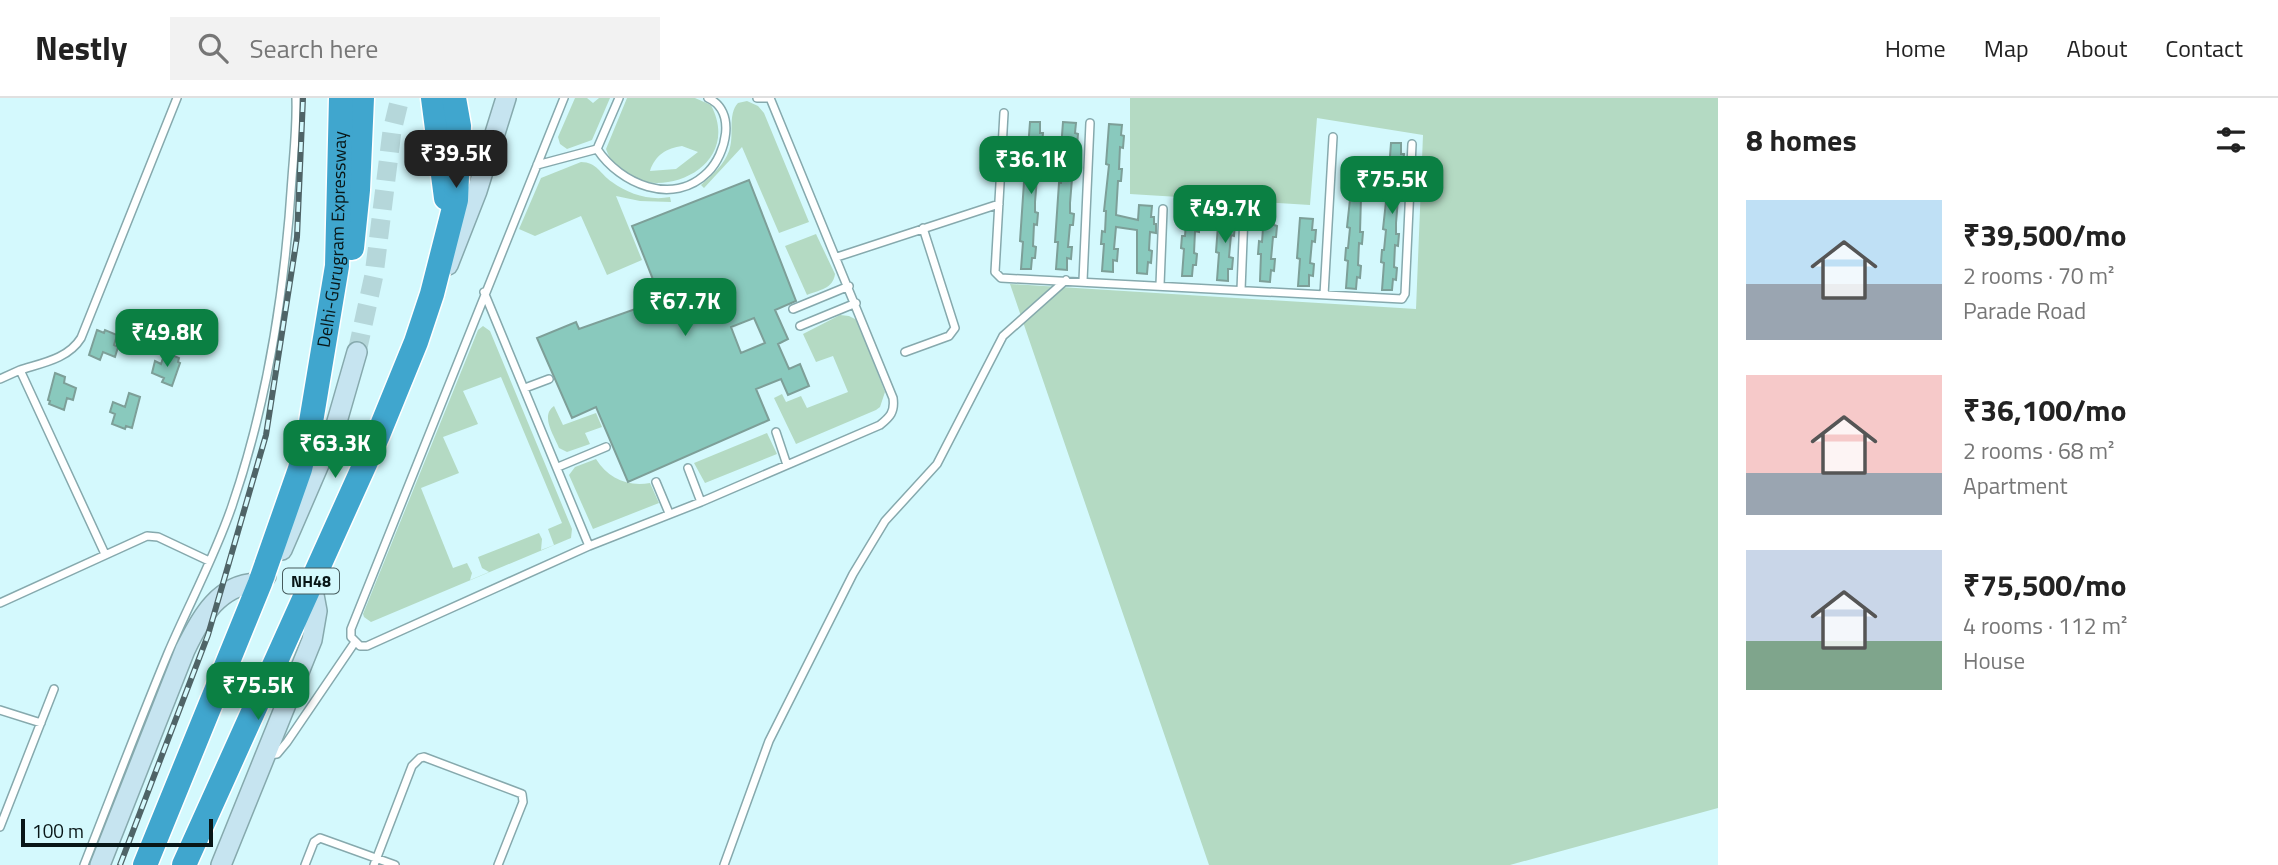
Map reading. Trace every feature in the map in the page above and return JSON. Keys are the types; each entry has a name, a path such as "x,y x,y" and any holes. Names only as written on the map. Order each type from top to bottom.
{"highway":[{"name":"Delhi-Gurugram Expressway","path":"321,370 337,266 341,98"},
{"path":"321,370 337,319 349,263 358,190 362,98"},
{"path":"433,98 443,181 452,218"},
{"name":"NH48","path":"184,865 393,400 416,342 432,294 456,200 459,126 454,98"},
{"name":"NH48","path":"145,865 260,583 300,469 321,370"}],"street":[{"path":"432,294 461,234 506,98"},
{"path":"100,865 185,650 202,616 215,600 235,588 249,583 260,583 275,563 299,514 336,425 357,352"},
{"path":"222,865 316,626 317,611 311,579"}],"lane":[{"path":"0,379 64,355 75,347 81,338 177,98"},
{"path":"84,865 168,653 235,497 265,391 289,225 297,128 296,98"},
{"path":"564,98 351,629 351,637 360,646 367,646 589,546 701,502 880,425 890,418 894,408 893,398 849,286 769,98 757,98"},
{"path":"597,149 619,98"},
{"path":"597,149 607,165 644,187 667,190 689,185 708,173 720,155 726,133 721,100 708,98"},
{"path":"1004,113 996,275 1001,278 1066,279 1399,300 1404,297 1412,144"},
{"path":"1083,281 1090,123"},
{"path":"1324,295 1333,137"},
{"path":"537,164 597,149"},
{"path":"836,257 999,204"},
{"path":"1160,285 1163,209"},
{"path":"1241,290 1244,214"},
{"path":"905,352 949,336 955,328 923,228"},
{"path":"724,865 769,741 853,574 885,521 937,464 1003,336 1066,279"},
{"path":"793,309 849,286"},
{"path":"484,292 589,546"},
{"path":"800,326 856,303"},
{"path":"20,370 105,554"},
{"path":"524,388 549,379"},
{"path":"776,432 787,465"},
{"path":"558,467 606,447"},
{"path":"688,468 701,502"},
{"path":"656,482 669,513"},
{"path":"0,603 105,554 151,536 209,561"},
{"path":"267,755 277,754 287,742 355,642"},
{"path":"0,827 54,689"},
{"path":"0,710 41,723"},
{"path":"375,862 412,766 424,757 522,794 523,802 498,865"},
{"path":"305,865 314,842 320,838 375,862 394,865"}],"green space":[{"path":"575,98 587,98 593,103 599,98 610,98 592,140 567,149 560,144 558,137"},
{"path":"627,98 695,98 711,105 718,131 714,152 700,168 681,179 659,183 637,180 618,169 606,149","holes":["682,146 698,152 676,169 650,171 658,157 671,148"]},
{"path":"1130,98 1718,98 1718,808 1510,865 1209,865 1010,284 1416,309 1423,135 1317,118 1310,205 1130,194"},
{"path":"747,101 758,106 764,113 809,222 779,233 742,147 704,188 701,185 727,156 731,145 733,113 738,103"},
{"path":"581,162 595,166 612,182 632,193 655,198 670,197 671,202 640,201 616,196 642,260 607,275 581,216 535,236 519,229 541,178"},
{"path":"816,234 835,274 828,286 807,295 785,246"},
{"path":"840,315 857,320 885,392 880,407 796,444 774,398 782,394 786,402 801,396 807,408 848,392 833,356 816,362 803,334"},
{"path":"483,326 490,331 572,529 571,538 371,622 363,614 478,330","holes":["501,377 562,523 548,529 554,545 541,550 542,539 539,533 478,557 482,568 489,572 470,580 472,573 467,563 453,568 421,488 459,473 443,437 478,424 463,391"]},
{"path":"554,406 563,425 596,413 602,427 585,433 590,444 567,452 559,448 549,426 548,415"},
{"path":"767,433 777,454 705,483 694,463"},
{"path":"596,459 606,471 619,480 634,484 650,483 659,503 593,529 569,475 575,467"}],"building":[{"path":"1030,122 1040,122 1040,133 1043,133 1042,145 1039,144 1038,166 1041,167 1035,202 1035,212 1038,213 1037,225 1034,224 1035,258 1032,258 1031,269 1021,269 1023,242 1020,241 1028,162 1025,161 1025,148 1028,149"},
{"path":"1063,122 1076,123 1075,133 1078,134 1077,146 1074,145 1073,167 1076,168 1070,203 1070,213 1074,214 1068,247 1072,247 1071,259 1067,258 1067,270 1056,269 1058,242 1055,242 1063,163 1060,162"},
{"path":"1109,124 1122,125 1121,135 1124,136 1123,148 1120,147 1119,169 1122,169 1121,181 1118,181 1116,215 1138,220 1139,205 1152,206 1151,217 1154,217 1156,233 1150,232 1149,250 1152,251 1147,274 1137,273 1137,230 1116,227 1114,249 1118,249 1117,261 1113,260 1113,272 1102,271 1104,244 1101,244 1102,231 1105,232"},
{"path":"1391,143 1401,143 1401,154 1404,154 1398,187 1402,188 1396,223 1396,234 1399,234 1398,246 1395,245 1396,280 1393,279 1392,290 1382,290 1384,263 1381,262 1386,230 1383,229 1388,183 1386,170 1389,170"},
{"path":"1354,163 1364,165 1362,186 1366,186 1365,198 1361,197 1360,232 1363,232 1362,244 1359,243 1360,278 1357,277 1356,289 1346,288 1348,261 1345,260 1350,228 1347,227 1352,181 1349,181 1350,168 1353,168"},
{"path":"749,180 796,301 775,310 788,339 778,344 789,369 800,364 809,386 788,395 781,379 756,389 769,420 628,482 596,407 572,418 537,338 576,322 579,329 661,300 632,226","holes":["754,318 765,343 741,353 731,327"]},
{"path":"1187,208 1197,209 1199,232 1195,231 1194,253 1197,254 1192,276 1182,276 1184,249 1181,248 1182,236 1185,236"},
{"path":"1219,212 1232,213 1231,224 1235,224 1234,236 1231,235 1229,257 1233,258 1232,269 1228,269 1228,281 1217,280"},
{"path":"1264,214 1274,215 1274,225 1277,226 1271,259 1275,259 1274,271 1271,270 1270,282 1260,281 1261,254 1258,254 1259,241 1262,242"},
{"path":"1300,218 1313,219 1312,230 1316,230 1310,263 1314,264 1313,276 1309,275 1309,286 1298,286"},
{"path":"97,330 117,335 115,357 103,352 100,360 89,355"},
{"path":"165,352 179,358 180,363 172,386 162,382 164,378 152,373 155,361 161,364"},
{"path":"55,373 65,377 64,383 76,388 73,400 67,398 64,410 49,404 48,400"},
{"path":"129,393 140,397 132,428 126,426 125,429 112,424 115,414 110,412 113,402 125,407"}],"tunnel":[{"path":"357,352 374,275 392,131 400,98"}],"railway":[{"path":"120,865 208,635 266,435 297,237 303,98"}]}
